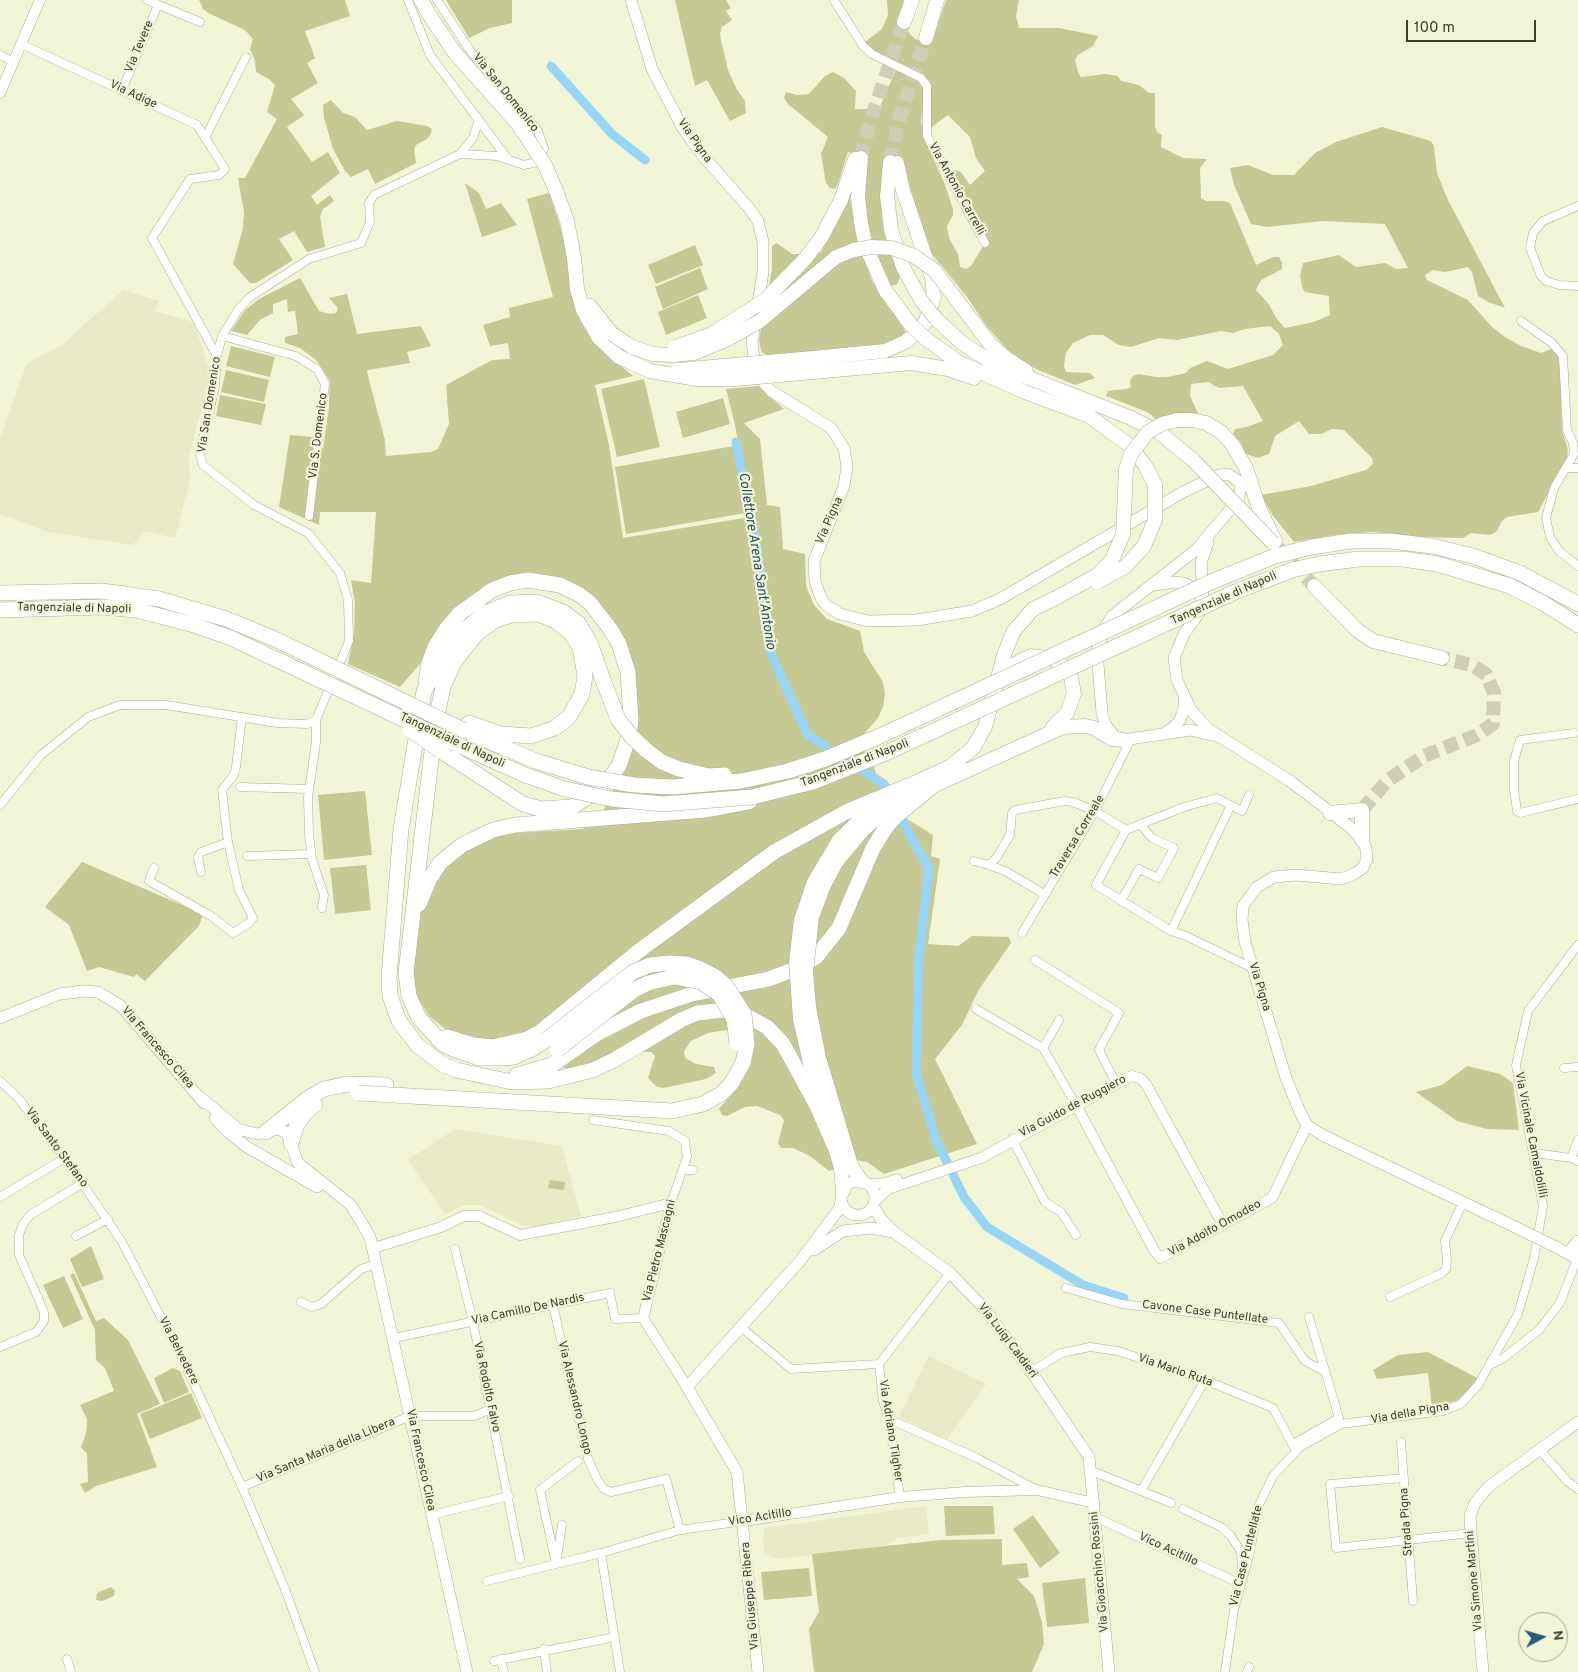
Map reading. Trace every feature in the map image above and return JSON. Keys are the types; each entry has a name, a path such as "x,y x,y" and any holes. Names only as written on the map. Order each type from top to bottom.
{"highway":[{"path":"421,0 455,52 518,124 545,165 567,222 574,258 577,289 583,310 599,338 620,357 650,371 697,379 736,379 873,353 892,348 907,341 925,323 934,298 932,277 894,163 887,196 891,230 903,267 921,300 936,319 952,336 996,365 1150,427 1193,460 1274,547"},
{"path":"431,0 441,32"},
{"path":"904,22 912,0"},
{"path":"926,38 938,0"},
{"path":"543,1036 640,950 751,867 821,825 951,766 973,748 985,727 1008,644 1019,622 1033,609 1125,567 1138,554 1149,537 1155,520 1155,485 1145,465 1129,445 1089,416 1026,393 958,362 925,338 911,325 884,290 866,247 858,197 859,157 841,200 821,238 790,276 765,300 726,326 691,343 664,348 641,346 612,334"},
{"path":"574,258 588,303 600,322 612,334 632,347 653,354 694,353 728,339 760,321 836,257 854,250 871,247 892,248 914,256 934,270 975,327 994,348 1039,381"},
{"path":"814,365 924,364 1026,393"},
{"path":"1056,598 1099,574 1112,560 1124,534 1126,469 1131,454 1148,432 1162,424 1177,420 1192,420 1206,423 1227,437 1242,459 1274,547"},
{"name":"Tangenziale di Napoli","path":"0,593 102,591 159,599 226,618 381,690 466,726 536,761 588,777 634,785 679,786 741,781 805,766 880,736 1211,582 1274,547 1312,547 1350,541 1391,541 1432,546 1513,570 1540,582 1578,604"},
{"name":"Tangenziale di Napoli","path":"0,610 103,607 136,610 194,625 231,638 525,775 565,789 611,800 664,804 722,801 793,788 888,752 1235,592 1292,570 1338,561 1374,559 1421,561 1456,568 1529,595 1578,625"},
{"path":"1456,568 1476,587"},
{"path":"368,701 441,751 523,804 541,809 572,807 602,788 619,766 629,736 631,720 628,672 619,644 590,602 560,585 528,580 501,586 483,595 454,620 441,637 429,663 424,691 401,829 388,988 399,1021 417,1045 442,1064 456,1070 512,1082 548,1080 593,1070 623,1055 681,1020 698,1013 724,1010 750,1016 776,1035 790,1054 834,1145"},
{"path":"1314,586 1357,630 1381,644 1442,658"},
{"path":"424,691 450,648 469,625 493,609 510,603 527,601 554,607 579,624 590,642 614,711 622,726 647,751 671,766 704,775 720,776 805,766"},
{"path":"266,1132 306,1112 320,1102 348,1094 585,1102 672,1110 703,1104 721,1094 731,1084 743,1063 744,1014 727,987 716,977 695,966 670,962 650,965 633,972 514,1057 479,1058 461,1053 443,1044 419,1018 406,985 409,934 428,796 435,725 443,687 454,662 477,633 494,621 512,615 539,614 556,621 570,632 580,647 586,676 582,694 569,718 555,728 531,736 501,734 466,726"},
{"path":"994,694 1003,676 1013,664 1031,656 1046,656 1058,662 1071,677 1074,694 1067,714 1045,733"},
{"path":"864,1183 851,1165 813,1029 806,972 809,934 816,902 837,861 853,840 885,811 934,785 1045,733 1063,727 1078,726 1094,728 1112,739 1127,740"},
{"path":"478,1075 526,1067 560,1054 641,1011 692,994 769,979 795,969 816,957 839,928 873,848 887,826 895,817 934,785"},
{"path":"842,1196 841,1168 810,1063 800,1019 796,962 801,920 814,882 839,840 868,812 908,786"},
{"path":"409,934 429,880 440,864 457,848 482,834 502,827 706,810 747,803 793,788"},
{"path":"1330,813 1362,810 1362,840"},
{"path":"560,1054 634,990 648,983 674,977 701,982 719,994 734,1019 742,1044"},
{"path":"291,1143 293,1119"}],"main road":[{"name":"Via Pigna","path":"631,0 652,69 682,127 703,156 749,208 758,221 763,242 763,272 752,341 754,359 760,379 771,391 831,428 844,448 847,468 844,486 814,561 815,581 821,598 826,605 840,614 868,621 925,619 972,611 1000,599 1185,491 1219,475 1228,474 1240,482 1241,495 1214,531 1184,560 1112,616 1103,631 1097,652 1103,719 1111,734 1127,740 1164,732 1190,730 1220,737"},
{"name":"Via Pigna","path":"1214,531 1202,556 1202,603 1198,615 1180,641 1174,658 1175,673 1183,693 1201,723 1220,737 1290,780 1351,828 1362,840 1366,848 1367,859 1363,868 1354,874 1341,879 1296,875 1274,877 1257,887 1243,906 1242,920 1254,969 1286,1078 1307,1124"},
{"name":"Via Pigna","path":"1144,591 1164,583 1182,583 1194,588 1202,603"},
{"name":"Via Pigna","path":"1164,732 1173,728 1183,714 1183,693"},
{"name":"Via Francesco Cilea","path":"0,1018 60,994 84,990 98,992 121,1006 228,1132 247,1147 318,1187 335,1200 348,1212 374,1248"},
{"name":"Via Francesco Cilea","path":"200,1097 238,1129 249,1133 283,1131 290,1137 295,1158 302,1168 334,1190 351,1205 361,1219 374,1248 467,1672"},
{"path":"1307,1124 1322,1135 1556,1247 1576,1252"},
{"path":"276,1163 288,1154 291,1143"},
{"path":"850,1183 864,1183 874,1191 874,1204 866,1214 856,1216 846,1211 842,1196 850,1183"},
{"name":"Via Luigi Caldieri","path":"687,1387 742,1328 800,1261 835,1215 842,1196"},
{"name":"Via Luigi Caldieri","path":"874,1204 881,1219 895,1233 950,1274 984,1308 1032,1372 1081,1443 1089,1457 1092,1471"},
{"name":"Via Luigi Caldieri","path":"800,1261 822,1242 843,1231 871,1228 895,1233"},
{"name":"Via Pietro Mascagni","path":"687,1387 737,1472 744,1521"},
{"name":"Via Simone Martini","path":"1483,1672 1470,1516 1480,1495 1578,1422"},
{"name":"Via Gioacchino Rossini","path":"1092,1471 1108,1672"},
{"name":"Via Giuseppe Ribera","path":"744,1521 758,1672"}],"street":[{"path":"0,93 40,0"},
{"name":"Via Tevere","path":"147,0 200,22"},
{"path":"408,0 430,55 507,159"},
{"name":"Via San Domenico","path":"436,0 471,52 538,131 543,140 544,148 537,162 524,165 488,155 460,154"},
{"name":"Via Antonio Carrelli","path":"834,0 863,46 872,54 921,78 927,86 927,136 985,243"},
{"name":"Via Tevere","path":"122,90 158,4"},
{"name":"Via Adige","path":"21,44 197,125 225,169 219,175 190,179 152,238 217,356"},
{"path":"0,55 14,62"},
{"path":"205,138 246,57"},
{"name":"Via San Domenico","path":"316,720 349,640 348,600 340,573 308,533 254,505 203,465 200,455 215,386 217,356 222,336 238,310 250,297 309,259 362,243 370,222 369,203 374,195 460,154 473,138 478,122"},
{"path":"1578,206 1543,221 1533,233 1530,248 1541,276 1546,281 1558,285 1578,286"},
{"path":"1521,321 1552,343 1563,356 1567,430 1573,442 1574,454 1568,468 1554,488 1546,518 1547,527 1559,551 1578,566"},
{"name":"Via S. Domenico","path":"222,336 296,356 318,370 325,384 309,516"},
{"path":"1568,468 1578,468"},
{"path":"0,805 41,756 88,717 120,705 174,706 242,717 307,724 316,720 316,742 309,789 308,835 311,854 324,895 322,908"},
{"path":"154,868 149,881 211,916 233,933 249,924 253,918 239,890 228,842 222,790 226,782 234,774 236,767 242,717"},
{"path":"1574,733 1520,740 1514,762 1515,806 1520,813 1578,799"},
{"name":"Traversa Correale","path":"1022,933 1095,811 1127,740"},
{"path":"240,787 309,789"},
{"path":"1249,795 1242,811 1217,798 1184,807 1126,830 1096,885 1171,931 1186,936 1254,969"},
{"path":"989,864 997,857 1010,834 1012,813 1015,810 1065,801 1095,811 1126,830"},
{"path":"1171,931 1231,805"},
{"path":"1121,900 1139,869 1158,878 1174,848 1152,838 1140,824"},
{"path":"201,872 198,857 202,852 228,842"},
{"path":"246,856 311,854"},
{"path":"974,861 989,864 1005,871 1044,894"},
{"name":"Via Vicinale Camaldolilli","path":"1492,1364 1518,1314 1534,1258 1543,1206 1516,1065 1528,1011 1578,945"},
{"path":"1034,960 1119,1013 1099,1050 1116,1082"},
{"path":"976,1009 1043,1048 1076,1105"},
{"path":"1043,1048 1059,1020"},
{"path":"1564,1068 1578,1067"},
{"name":"Via Guido de Ruggiero","path":"874,1204 888,1188 981,1158 1116,1082 1131,1076 1144,1081 1223,1225"},
{"name":"Via Santo Stefano","path":"0,1081 18,1098 65,1158 108,1219"},
{"name":"Via Adolfo Omodeo","path":"1076,1105 1158,1257 1163,1257 1272,1198 1307,1124"},
{"name":"Via Pietro Mascagni","path":"594,1120 675,1134 685,1141 688,1157 670,1203 643,1318 687,1387"},
{"path":"1012,1139 1045,1202 1061,1212 1076,1235"},
{"path":"1534,1154 1575,1159 1578,1140"},
{"name":"Via Guido de Ruggiero","path":"864,1183 886,1183 979,1152 991,1151"},
{"path":"0,1197 65,1158"},
{"path":"684,1170 694,1170"},
{"path":"0,1348 36,1332 44,1321 44,1313 19,1255 19,1235 23,1224 30,1215 83,1183"},
{"path":"1390,1297 1442,1273 1446,1268 1445,1241 1464,1202"},
{"path":"374,1248 441,1227 464,1216 479,1216 520,1235 615,1217 670,1203"},
{"path":"76,1236 108,1219"},
{"name":"Via Belvedere","path":"108,1219 181,1356 242,1487 276,1567 315,1672"},
{"name":"Via Rodolfo Falvo","path":"455,1249 473,1322 520,1559"},
{"name":"Via della Pigna","path":"1295,1447 1341,1424 1442,1411 1462,1404 1478,1386 1492,1364 1502,1359 1539,1330 1560,1303 1576,1252"},
{"path":"301,1302 312,1307 321,1304 361,1269 377,1264"},
{"path":"742,1328 791,1369 879,1364 950,1274"},
{"name":"Cavone Case Puntellate","path":"1066,1288 1122,1304 1279,1323 1305,1361 1324,1371"},
{"name":"Via Camillo De Nardis","path":"394,1338 610,1294 615,1319 643,1318"},
{"name":"Via Alessandro Longo","path":"553,1305 588,1459 597,1479 604,1489 612,1492 666,1479 680,1530"},
{"path":"1295,1447 1339,1418 1336,1402 1324,1371 1309,1317"},
{"name":"Via Mario Ruta","path":"1032,1372 1061,1353 1090,1347 1118,1351 1205,1380 1273,1408 1295,1447"},
{"name":"Via Adriano Tilgher","path":"879,1364 883,1401 890,1419 900,1496"},
{"path":"1141,1491 1205,1380"},
{"path":"410,1416 474,1416 491,1409"},
{"name":"Via Santa Maria della Libera","path":"242,1487 410,1416"},
{"name":"Vico Acitillo","path":"890,1419 977,1458 1038,1490 1094,1503"},
{"name":"Strada Pigna","path":"1401,1442 1413,1602"},
{"name":"Via Case Puntellate","path":"1225,1672 1234,1610 1258,1507 1265,1489 1273,1476 1295,1447"},
{"path":"1540,1450 1568,1482 1578,1489"},
{"path":"556,1564 540,1490 578,1461"},
{"path":"1092,1471 1171,1503"},
{"path":"1404,1478 1330,1484 1336,1548 1471,1534"},
{"name":"Vico Acitillo","path":"487,1581 601,1553 680,1530 900,1496 1038,1490"},
{"path":"432,1515 509,1496"},
{"path":"1183,1509 1222,1527 1231,1536 1241,1552 1242,1581"},
{"name":"Vico Acitillo","path":"1096,1517 1242,1581"},
{"path":"556,1564 562,1525"},
{"path":"601,1553 620,1672"},
{"path":"504,1672 498,1660 544,1649 615,1637"},
{"path":"544,1649 547,1672"},
{"path":"67,1659 72,1672"}],"shaded area":[{"path":"199,0 345,0 350,16 305,31 315,58 307,63 318,83 291,99 304,115 287,127 312,162 328,152 340,173 311,196 317,205 330,195 334,201 323,209 320,217 325,247 307,252 294,231 279,239 293,260 256,283 250,283 233,264 243,228 244,212 238,178 245,178 277,119 267,112 275,85 269,79 256,72 255,61 250,49 253,39 245,30 208,13 203,9"},
{"path":"446,0 512,0 512,23 490,28 469,38"},
{"path":"675,0 726,0 731,8 726,11 732,20 722,27 720,33 721,40 728,70 736,88 745,101 746,113 730,121 707,80 695,86"},
{"path":"887,0 904,0 900,11 901,24 914,38 920,41 930,40 934,36 946,0 1019,0 1016,16 1019,28 1059,28 1098,36 1093,46 1078,55 1075,60 1081,77 1105,74 1118,76 1121,81 1139,85 1149,93 1155,93 1155,126 1157,132 1162,135 1161,147 1183,158 1207,159 1200,168 1201,198 1206,201 1230,203 1256,265 1273,257 1279,257 1282,269 1261,280 1256,290 1268,303 1277,319 1285,328 1314,322 1330,315 1329,296 1305,292 1302,287 1300,275 1303,263 1339,255 1356,267 1385,263 1396,269 1408,268 1385,224 1323,221 1267,227 1251,224 1234,185 1230,168 1248,165 1273,175 1294,175 1315,153 1336,142 1382,127 1431,141 1434,146 1437,173 1448,200 1505,308 1478,296 1472,272 1468,267 1445,272 1433,270 1425,275 1427,280 1468,300 1492,327 1505,337 1521,346 1541,353 1554,348 1560,358 1562,430 1568,450 1567,459 1538,512 1507,517 1502,521 1496,532 1490,535 1471,533 1463,538 1414,537 1373,532 1334,535 1294,542 1273,516 1261,495 1311,486 1366,470 1373,464 1372,458 1344,430 1332,429 1321,434 1309,434 1299,421 1275,436 1269,454 1258,458 1246,454 1241,443 1233,434 1235,429 1263,421 1243,386 1219,388 1208,382 1191,384 1190,396 1198,413 1156,419 1147,412 1106,396 1108,391 1131,387 1130,381 1133,376 1138,374 1168,377 1186,373 1190,368 1207,361 1228,369 1273,355 1283,345 1279,334 1270,326 1245,329 1233,333 1221,331 1177,340 1159,338 1131,347 1119,345 1103,335 1090,335 1073,343 1066,353 1064,366 1066,372 1090,373 1095,378 1075,385 1036,369 1009,351 987,327 967,297 932,254 915,208 884,161 881,196 883,226 900,278 897,284 892,286 886,279 870,239 866,220 864,180 867,158 848,152 838,184 835,189 830,188 826,183 821,154 828,137 788,104 784,98 786,92 797,95 809,94 825,76 833,72 844,78 856,91 855,109 879,109 896,70 919,82 923,87 924,93 921,122 925,140 944,182 953,209 953,215 947,226 949,238 958,254 960,267 966,269 971,266 982,248 986,235 979,218 953,176 955,170 961,172 970,185 985,171 976,158 970,137 948,115 929,129 930,82 922,73 877,53 865,42 882,29 888,15"},
{"path":"331,100 343,113 355,117 367,130 397,121 427,126 432,129 427,139 416,145 414,150 416,163 375,184 368,169 351,177 345,171 333,149 324,118 323,105"},
{"path":"465,183 479,193 486,209 501,203 517,225 482,237"},
{"path":"549,193 564,238 574,306 582,324 594,343 633,376 595,385 609,445 623,538 744,518 750,513 735,425 726,389 758,386 784,409 744,423 760,439 767,505 780,507 783,549 805,554 806,586 814,605 827,619 860,631 864,652 883,682 885,694 883,707 878,718 863,735 881,788 907,819 933,835 931,856 940,859 928,944 958,946 972,936 1009,937 1011,943 978,991 962,1025 935,1059 977,1144 884,1174 867,1162 855,1160 829,1171 810,1156 793,1148 781,1148 778,1143 784,1120 780,1115 757,1106 745,1107 727,1116 722,1115 719,1109 739,1086 753,1049 752,1031 726,1030 708,1033 691,1041 684,1051 685,1058 696,1064 714,1067 716,1073 706,1079 663,1088 657,1087 648,1078 655,1056 651,1052 645,1052 630,1045 600,1061 574,1068 563,1068 545,1020 534,1029 499,1041 473,1039 450,1033 429,1016 414,992 410,965 416,926 428,891 448,861 472,844 498,834 583,829 602,813 624,768 623,644 570,585 489,584 400,687 348,664 354,633 355,603 351,580 371,583 376,512 320,512 319,525 279,507 290,435 313,437 313,447 323,449 329,407 330,381 316,360 300,348 285,343 285,337 298,334 295,311 288,312 287,299 273,304 273,313 260,320 247,335 231,331 245,310 259,299 300,278 319,311 330,314 336,313 338,308 329,298 347,294 357,334 421,326 431,346 407,352 410,363 368,370 367,372 385,440 386,456 431,452 438,449 449,424 446,385 492,360 510,359 508,343 490,346 483,325 510,317 509,308 553,297 527,199"},
{"path":"849,193 856,233 872,281 906,332 891,343 876,346 771,358 761,351 759,340 772,269 772,246 777,243 792,254 817,254 821,252"},
{"path":"695,245 703,265 656,284 648,265"},
{"path":"700,268 708,289 663,309 655,287"},
{"path":"123,290 159,301 155,311 194,322 211,375 189,455 190,480 175,538 145,531 133,545 48,532 0,514 0,438 27,363 63,344"},
{"path":"698,295 707,318 666,335 658,312"},
{"path":"231,346 275,357 270,377 226,366"},
{"path":"226,370 269,380 264,402 221,392"},
{"path":"644,379 660,447 617,457 601,389"},
{"path":"220,395 266,404 261,425 216,416"},
{"path":"723,398 730,424 683,438 676,412"},
{"path":"734,446 745,513 626,534 615,467"},
{"path":"365,791 372,855 324,860 318,795"},
{"path":"82,862 203,914 199,926 145,981 136,974 134,977 99,967 87,971 69,925 45,907"},
{"path":"366,865 371,910 335,914 330,868"},
{"path":"1467,1066 1500,1074 1513,1083 1519,1130 1487,1129 1457,1121 1416,1092 1442,1085"},
{"path":"455,1129 562,1146 581,1216 536,1227 521,1225 480,1205 465,1205 445,1214 408,1160"},
{"path":"550,1180 565,1182 564,1190 548,1188"},
{"path":"91,1246 104,1279 82,1287 70,1259"},
{"path":"74,1273 96,1321 104,1318 128,1340 160,1404 137,1414 157,1467 96,1486 85,1493 80,1484 88,1482 87,1454 81,1447 86,1433 87,1419 80,1405 114,1391 105,1368 96,1360 95,1330 70,1275"},
{"path":"64,1276 83,1319 63,1328 43,1285"},
{"path":"1428,1352 1479,1379 1458,1400 1432,1408 1428,1373 1377,1379 1373,1370 1398,1355"},
{"path":"929,1356 986,1384 947,1439 899,1417"},
{"path":"173,1368 180,1371 189,1392 164,1403 154,1378"},
{"path":"191,1393 202,1418 150,1439 140,1414"},
{"path":"926,1506 929,1534 898,1538 887,1545 843,1552 777,1559 765,1554 763,1544 764,1528"},
{"path":"944,1506 993,1506 995,1534 946,1536"},
{"path":"1033,1515 1060,1553 1040,1568 1013,1529"},
{"path":"1002,1539 1002,1565 1027,1563 1029,1577 1017,1579 1034,1596 1042,1622 1044,1644 1032,1672 814,1672 809,1629 819,1612 812,1554 941,1540"},
{"path":"809,1568 812,1596 764,1600 761,1572"},
{"path":"1085,1578 1089,1623 1047,1627 1042,1583"},
{"path":"111,1587 115,1591 114,1596 102,1601 96,1600 97,1593"}],"waterway":[{"name":"Collettore Arena Sant'Antonio","path":"551,66 612,134 645,160"},
{"name":"Collettore Arena Sant'Antonio","path":"736,442 756,542 772,656 808,735 884,784 890,797"},
{"name":"Collettore Arena Sant'Antonio","path":"897,811 929,869 919,956 916,1073 937,1142 964,1197 987,1227 1083,1285 1124,1298"}],"tunnel":[{"path":"861,158 869,125 904,22"},
{"path":"890,162 900,117 926,38"},
{"path":"1277,547 1314,586"},
{"path":"1362,810 1387,781 1424,756 1477,735 1493,724 1494,693 1486,674 1471,665 1442,658"}]}
